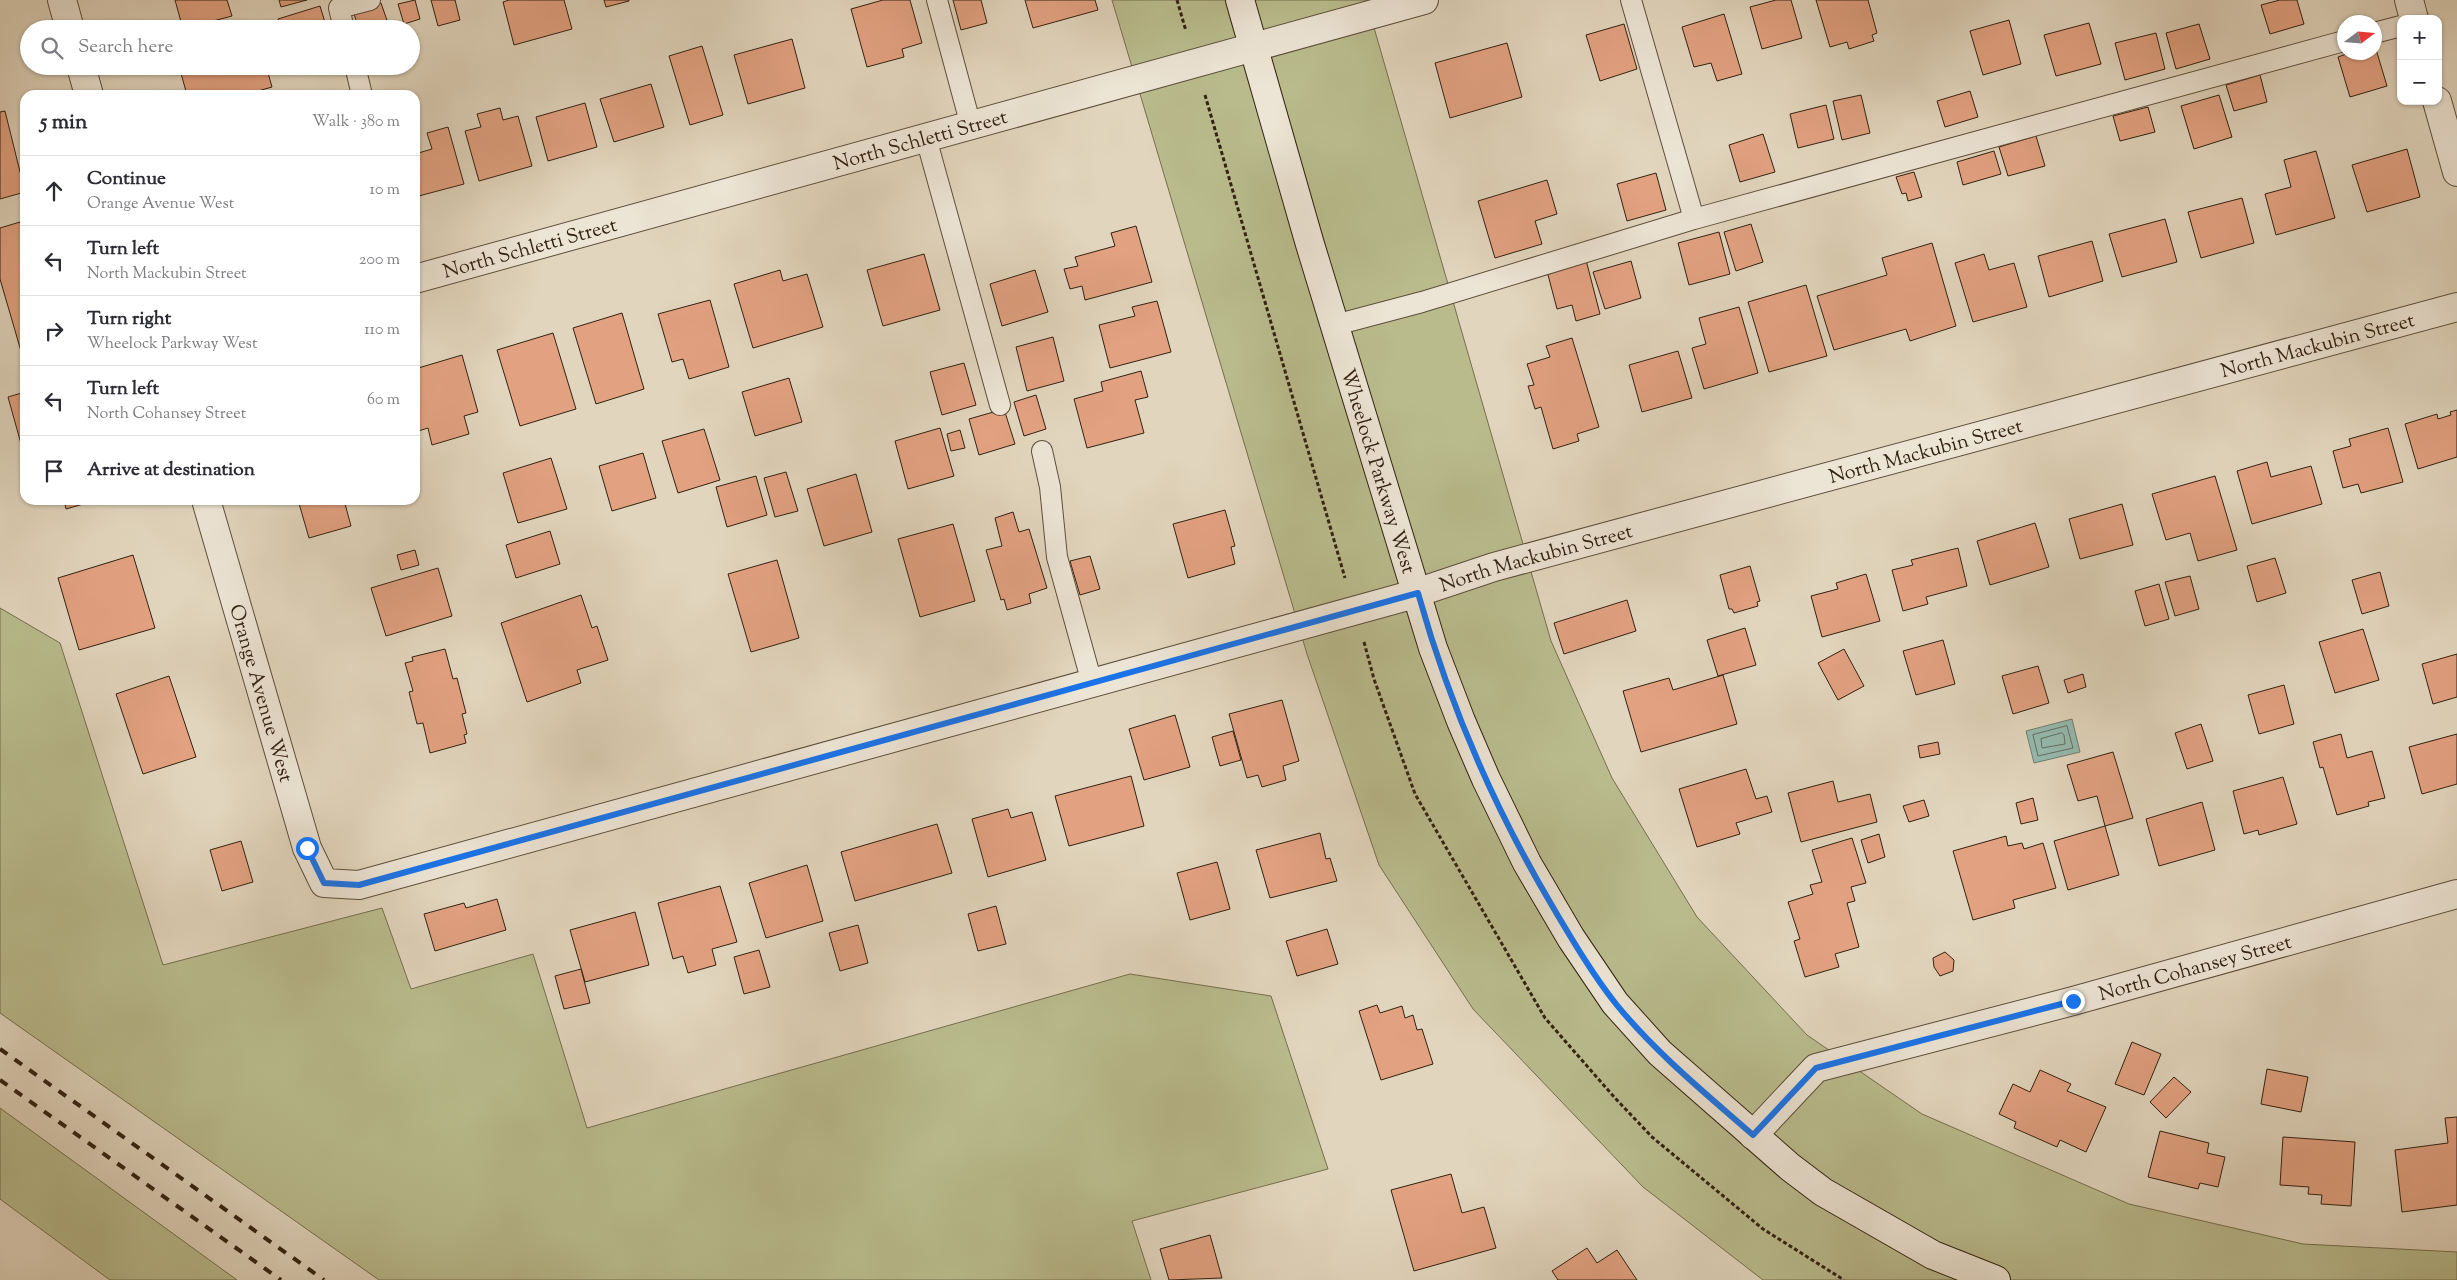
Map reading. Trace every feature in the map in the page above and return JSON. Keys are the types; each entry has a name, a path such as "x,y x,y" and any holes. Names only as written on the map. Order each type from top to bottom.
{"street":[{"path":"62,0 68,20"},
{"name":"Wheelock Parkway West","path":"1240,0 1335,325 1436,657 1486,779 1527,863 1571,938 1615,1003 1660,1053 1753,1135 1823,1192 1933,1255 1996,1280"},
{"name":"North Schletti Street","path":"420,278 1424,0"},
{"path":"2409,0 2413,15"},
{"path":"83,75 88,90"},
{"path":"2438,105 2457,172"},
{"name":"North Mackubin Street","path":"324,883 359,885 1418,593 1494,567 2457,306"},
{"name":"Orange Avenue West","path":"207,505 307,848 324,883"},
{"name":"North Cohansey Street","path":"1753,1135 1816,1068 2073,1001 2457,894"}],"lane":[{"path":"342,20 339,8 370,0"},
{"path":"936,0 971,126"},
{"path":"1631,0 1694,219"},
{"path":"2382,31 2397,27"},
{"path":"1335,325 1422,302 1694,219 2337,44"},
{"path":"356,75 361,90"},
{"path":"926,138 1000,405"},
{"path":"1042,451 1050,487 1057,557 1092,683"}],"path":[{"path":"1775,1237 1844,1280"}],"green space":[{"path":"1112,0 1366,0 1551,641 1612,778 1697,917 1807,1035 1922,1114 2129,1204 2303,1244 2457,1252 2457,1280 1763,1280 1643,1187 1473,1009 1379,865 1307,654"},
{"path":"0,608 60,643 163,965 382,908 411,989 533,954 587,1128 1130,974 1271,996 1328,1169 1132,1221 1151,1280 379,1280 0,1013"},
{"path":"0,1108 237,1280 110,1280 0,1199"}],"water":[{"path":"2072,719 2080,752 2034,763 2026,731"}],"building":[{"path":"175,0 227,0 232,16 217,20 181,20"},
{"path":"279,0 307,0 281,7"},
{"path":"415,0 420,19 403,20 398,4"},
{"path":"431,0 455,0 460,20 438,26"},
{"path":"509,0 564,0 572,29 514,45 503,2"},
{"path":"604,0 629,0 629,1 606,7"},
{"path":"883,0 910,0 922,43 902,49 904,57 867,67 851,9"},
{"path":"953,0 981,0 987,23 961,30"},
{"path":"1025,0 1095,0 1098,10 1033,28"},
{"path":"1776,0 1791,0 1802,38 1762,49 1750,7"},
{"path":"1816,0 1868,0 1877,33 1872,35 1874,41 1849,49 1847,42 1830,47"},
{"path":"2280,0 2297,0 2304,24 2270,34 2261,5"},
{"path":"381,3 387,20 356,20 353,11"},
{"path":"320,6 324,20 278,20"},
{"path":"1724,14 1742,74 1717,81 1711,63 1694,67 1682,27"},
{"path":"2009,20 2021,64 1983,75 1970,31"},
{"path":"2089,23 2101,64 2056,76 2044,35"},
{"path":"1624,24 1637,69 1600,81 1586,35"},
{"path":"2199,24 2210,59 2176,69 2166,33"},
{"path":"2156,33 2165,69 2125,80 2115,43"},
{"path":"792,39 805,88 748,104 734,55"},
{"path":"1507,43 1522,97 1450,118 1435,63"},
{"path":"702,46 723,115 690,125 669,56"},
{"path":"2339,60 2379,60 2387,86 2350,97"},
{"path":"181,75 269,75 272,87 262,90 186,90"},
{"path":"2260,75 2267,102 2234,111 2226,85"},
{"path":"651,84 664,127 614,142 600,99"},
{"path":"1970,91 1978,117 1945,127 1937,101"},
{"path":"1861,95 1870,133 1842,140 1833,101"},
{"path":"2219,95 2232,137 2194,149 2181,106"},
{"path":"585,103 597,147 548,161 536,117"},
{"path":"1826,105 1834,139 1798,148 1790,114"},
{"path":"2148,107 2155,132 2120,141 2113,116"},
{"path":"500,108 503,120 518,116 532,166 479,181 465,131 481,127 477,114"},
{"path":"5,111 20,172 20,193 0,199 0,112"},
{"path":"448,127 464,184 420,196 420,153 432,149 427,133"},
{"path":"1763,134 1775,172 1740,182 1729,145"},
{"path":"2036,136 2045,166 2008,176 1999,147"},
{"path":"2407,149 2420,197 2367,212 2352,165"},
{"path":"1994,151 2001,174 1963,185 1957,162"},
{"path":"2316,151 2335,218 2276,235 2265,194 2291,187 2284,160"},
{"path":"1914,172 1922,197 1908,201 1906,193 1902,194 1896,177"},
{"path":"1656,173 1666,210 1627,221 1617,184"},
{"path":"1547,180 1557,214 1535,221 1542,244 1495,258 1478,201"},
{"path":"2242,198 2254,243 2201,258 2188,212"},
{"path":"2165,219 2177,262 2122,277 2109,234"},
{"path":"20,222 20,348 0,279 0,228"},
{"path":"1751,224 1763,262 1736,271 1724,232"},
{"path":"1136,226 1152,282 1085,300 1082,286 1070,289 1064,269 1078,266 1075,257 1115,246 1111,233"},
{"path":"1719,232 1730,274 1689,285 1678,243"},
{"path":"2092,241 2103,281 2049,297 2038,256"},
{"path":"1932,243 1956,326 1910,341 1906,329 1834,350 1817,296 1887,275 1882,258"},
{"path":"924,254 940,310 883,326 867,270"},
{"path":"1984,254 1989,270 2014,263 2027,307 1973,322 1955,263"},
{"path":"1586,260 1600,314 1576,321 1572,305 1557,309 1547,271"},
{"path":"1631,261 1641,298 1605,309 1593,272"},
{"path":"780,270 783,281 807,274 823,327 753,348 734,284"},
{"path":"1035,270 1048,312 1002,326 990,284"},
{"path":"1806,285 1827,356 1769,372 1748,302"},
{"path":"710,300 729,367 689,379 683,359 672,362 658,314"},
{"path":"1157,301 1171,352 1110,368 1099,325 1135,316 1132,307"},
{"path":"1739,307 1758,373 1704,389 1692,348 1706,344 1699,318"},
{"path":"622,313 644,389 596,404 573,328"},
{"path":"553,333 576,409 520,426 497,350"},
{"path":"1053,337 1064,381 1027,391 1016,347"},
{"path":"1572,338 1599,427 1577,434 1579,441 1553,449 1541,407 1535,409 1528,386 1534,385 1527,364 1550,357 1546,346"},
{"path":"1678,351 1692,398 1642,412 1629,365"},
{"path":"462,355 478,412 464,416 469,434 432,445 428,428 420,430 420,368"},
{"path":"964,363 976,405 942,415 930,372"},
{"path":"1141,371 1148,397 1135,400 1144,433 1087,448 1074,399 1103,391 1101,382"},
{"path":"789,378 802,422 755,436 742,392"},
{"path":"20,393 20,440 8,397"},
{"path":"1036,395 1046,429 1024,436 1014,402"},
{"path":"1004,409 1015,444 979,455 969,419"},
{"path":"2457,410 2457,457 2418,469 2405,424 2437,414 2438,419 2451,415 2450,412"},
{"path":"940,428 954,476 908,489 895,441"},
{"path":"2388,428 2403,482 2361,493 2358,484 2343,488 2333,451 2351,446 2349,439"},
{"path":"704,429 720,480 678,493 662,441"},
{"path":"960,430 965,448 951,451 947,434"},
{"path":"643,453 656,498 612,511 599,466"},
{"path":"551,458 567,509 518,523 503,473"},
{"path":"2267,462 2271,477 2311,466 2322,504 2252,524 2237,471"},
{"path":"786,472 798,511 775,517 764,478"},
{"path":"856,474 872,532 824,546 807,489"},
{"path":"756,476 767,515 727,527 716,487"},
{"path":"2215,476 2237,550 2198,561 2190,533 2166,540 2152,494"},
{"path":"2122,504 2133,545 2080,559 2069,519"},
{"path":"65,505 80,505 66,509"},
{"path":"299,505 345,505 351,526 309,538"},
{"path":"1225,510 1235,546 1231,547 1235,564 1188,578 1173,524"},
{"path":"1013,512 1019,532 1029,529 1047,588 1029,594 1031,603 1007,610 1004,599 1001,600 986,550 1002,546 995,518"},
{"path":"2035,523 2049,567 1990,585 1977,541"},
{"path":"953,524 975,601 920,617 898,539"},
{"path":"550,531 560,564 516,578 506,545"},
{"path":"1958,548 1967,586 1926,597 1928,604 1903,611 1892,570 1913,565 1911,560"},
{"path":"415,550 419,565 401,570 397,555"},
{"path":"133,555 155,628 79,650 58,578"},
{"path":"1090,556 1100,589 1080,595 1070,561"},
{"path":"2275,558 2286,593 2257,602 2247,566"},
{"path":"777,560 799,638 751,652 728,574"},
{"path":"1750,566 1760,601 1757,602 1758,606 1734,613 1732,609 1729,609 1720,575"},
{"path":"438,568 452,616 386,636 371,588"},
{"path":"2380,572 2389,606 2362,614 2352,580"},
{"path":"1866,574 1880,621 1822,637 1811,596 1838,589 1836,583"},
{"path":"2190,576 2199,609 2175,616 2165,582"},
{"path":"2159,584 2169,619 2145,626 2135,591"},
{"path":"581,595 592,628 597,626 608,660 577,670 581,683 527,702 501,623"},
{"path":"1627,600 1636,631 1564,654 1554,623"},
{"path":"1745,628 1756,665 1718,676 1707,640"},
{"path":"2363,629 2379,680 2335,693 2319,642"},
{"path":"1943,640 1955,684 1916,695 1903,651"},
{"path":"445,649 453,679 457,678 466,713 462,714 467,734 464,735 466,743 430,753 423,723 417,724 409,692 413,691 405,663 413,661 412,657"},
{"path":"1844,649 1864,686 1838,700 1818,663"},
{"path":"2457,654 2457,697 2433,704 2422,664"},
{"path":"2038,666 2049,703 2013,714 2002,676"},
{"path":"2083,674 2086,687 2068,693 2064,680"},
{"path":"1723,675 1737,724 1641,752 1623,691 1669,678 1673,690"},
{"path":"169,676 196,757 143,774 116,694"},
{"path":"2284,685 2294,724 2259,734 2248,695"},
{"path":"1282,700 1299,761 1283,766 1286,780 1262,787 1258,775 1247,778 1229,714"},
{"path":"1175,715 1190,767 1144,780 1129,729"},
{"path":"2201,724 2213,761 2187,769 2175,733"},
{"path":"1233,731 1241,760 1220,766 1212,737"},
{"path":"2341,734 2347,758 2372,751 2385,798 2368,802 2369,806 2337,815 2323,767 2320,768 2313,742"},
{"path":"2457,734 2457,784 2422,794 2409,747"},
{"path":"1938,742 1940,754 1920,758 1918,746"},
{"path":"2113,752 2133,818 2105,826 2097,796 2078,801 2067,765"},
{"path":"1746,769 1756,799 1767,796 1772,812 1736,823 1740,834 1697,847 1679,789"},
{"path":"1131,776 1144,826 1069,846 1055,796"},
{"path":"2283,777 2297,824 2259,835 2258,830 2244,834 2233,791"},
{"path":"1833,781 1838,802 1870,794 1877,822 1801,842 1788,793"},
{"path":"2033,798 2038,820 2021,824 2016,803"},
{"path":"1924,800 1929,816 1909,822 1903,806"},
{"path":"2202,802 2215,850 2159,866 2146,819"},
{"path":"1008,809 1011,818 1032,812 1046,860 988,877 972,819"},
{"path":"937,824 952,873 855,901 841,852"},
{"path":"2105,826 2119,875 2068,890 2054,841"},
{"path":"1320,833 1326,859 1330,858 1337,881 1270,898 1256,850"},
{"path":"1879,834 1885,857 1868,863 1861,840"},
{"path":"2006,836 2008,846 2022,843 2024,849 2043,843 2056,888 2013,900 2015,908 1973,920 1953,851"},
{"path":"1852,838 1866,883 1851,887 1855,901 1847,903 1859,947 1835,954 1839,967 1805,977 1794,941 1800,939 1788,902 1813,894 1810,885 1822,882 1812,850"},
{"path":"241,841 253,882 222,891 210,850"},
{"path":"1217,862 1230,909 1190,920 1177,873"},
{"path":"807,865 823,921 766,938 749,883"},
{"path":"720,886 737,942 712,949 716,965 688,973 683,956 673,959 658,903"},
{"path":"497,899 506,930 435,951 424,914 464,903 466,908"},
{"path":"996,906 1006,944 978,951 968,914"},
{"path":"635,912 649,965 585,982 570,930"},
{"path":"858,925 868,963 840,971 829,933"},
{"path":"1327,929 1338,964 1297,976 1286,941"},
{"path":"759,950 770,987 744,994 734,957"},
{"path":"1945,952 1954,960 1953,971 1940,976 1934,967 1933,958"},
{"path":"581,969 590,1003 564,1009 555,976"},
{"path":"1377,1005 1380,1013 1402,1006 1405,1018 1413,1015 1417,1030 1422,1029 1433,1064 1381,1080 1359,1011"},
{"path":"2132,1042 2161,1054 2144,1095 2115,1084"},
{"path":"2267,1069 2308,1077 2301,1112 2261,1104"},
{"path":"2040,1070 2071,1084 2067,1091 2106,1107 2086,1152 2060,1140 2057,1147 2014,1128 2016,1122 1999,1114 2013,1084 2030,1092"},
{"path":"2174,1077 2191,1092 2166,1118 2150,1102"},
{"path":"2457,1117 2457,1205 2402,1212 2395,1150 2448,1143 2445,1118"},
{"path":"2160,1131 2209,1143 2207,1153 2225,1157 2218,1187 2200,1183 2198,1189 2148,1177"},
{"path":"2283,1137 2355,1142 2351,1206 2321,1204 2322,1195 2308,1194 2309,1187 2280,1185"},
{"path":"1451,1174 1462,1213 1484,1207 1496,1248 1414,1271 1391,1190"},
{"path":"1210,1235 1222,1278 1169,1280 1160,1249"},
{"path":"1587,1248 1597,1263 1617,1250 1637,1280 1558,1280 1552,1271"}],"railway":[{"path":"0,1049 324,1280"},
{"path":"0,1080 281,1280"}],"route":[{"path":"307,848 324,883 359,885 1418,593 1433,648 1486,779 1527,863 1571,938 1615,1003 1660,1053 1753,1135 1816,1068 2073,1001"}]}
